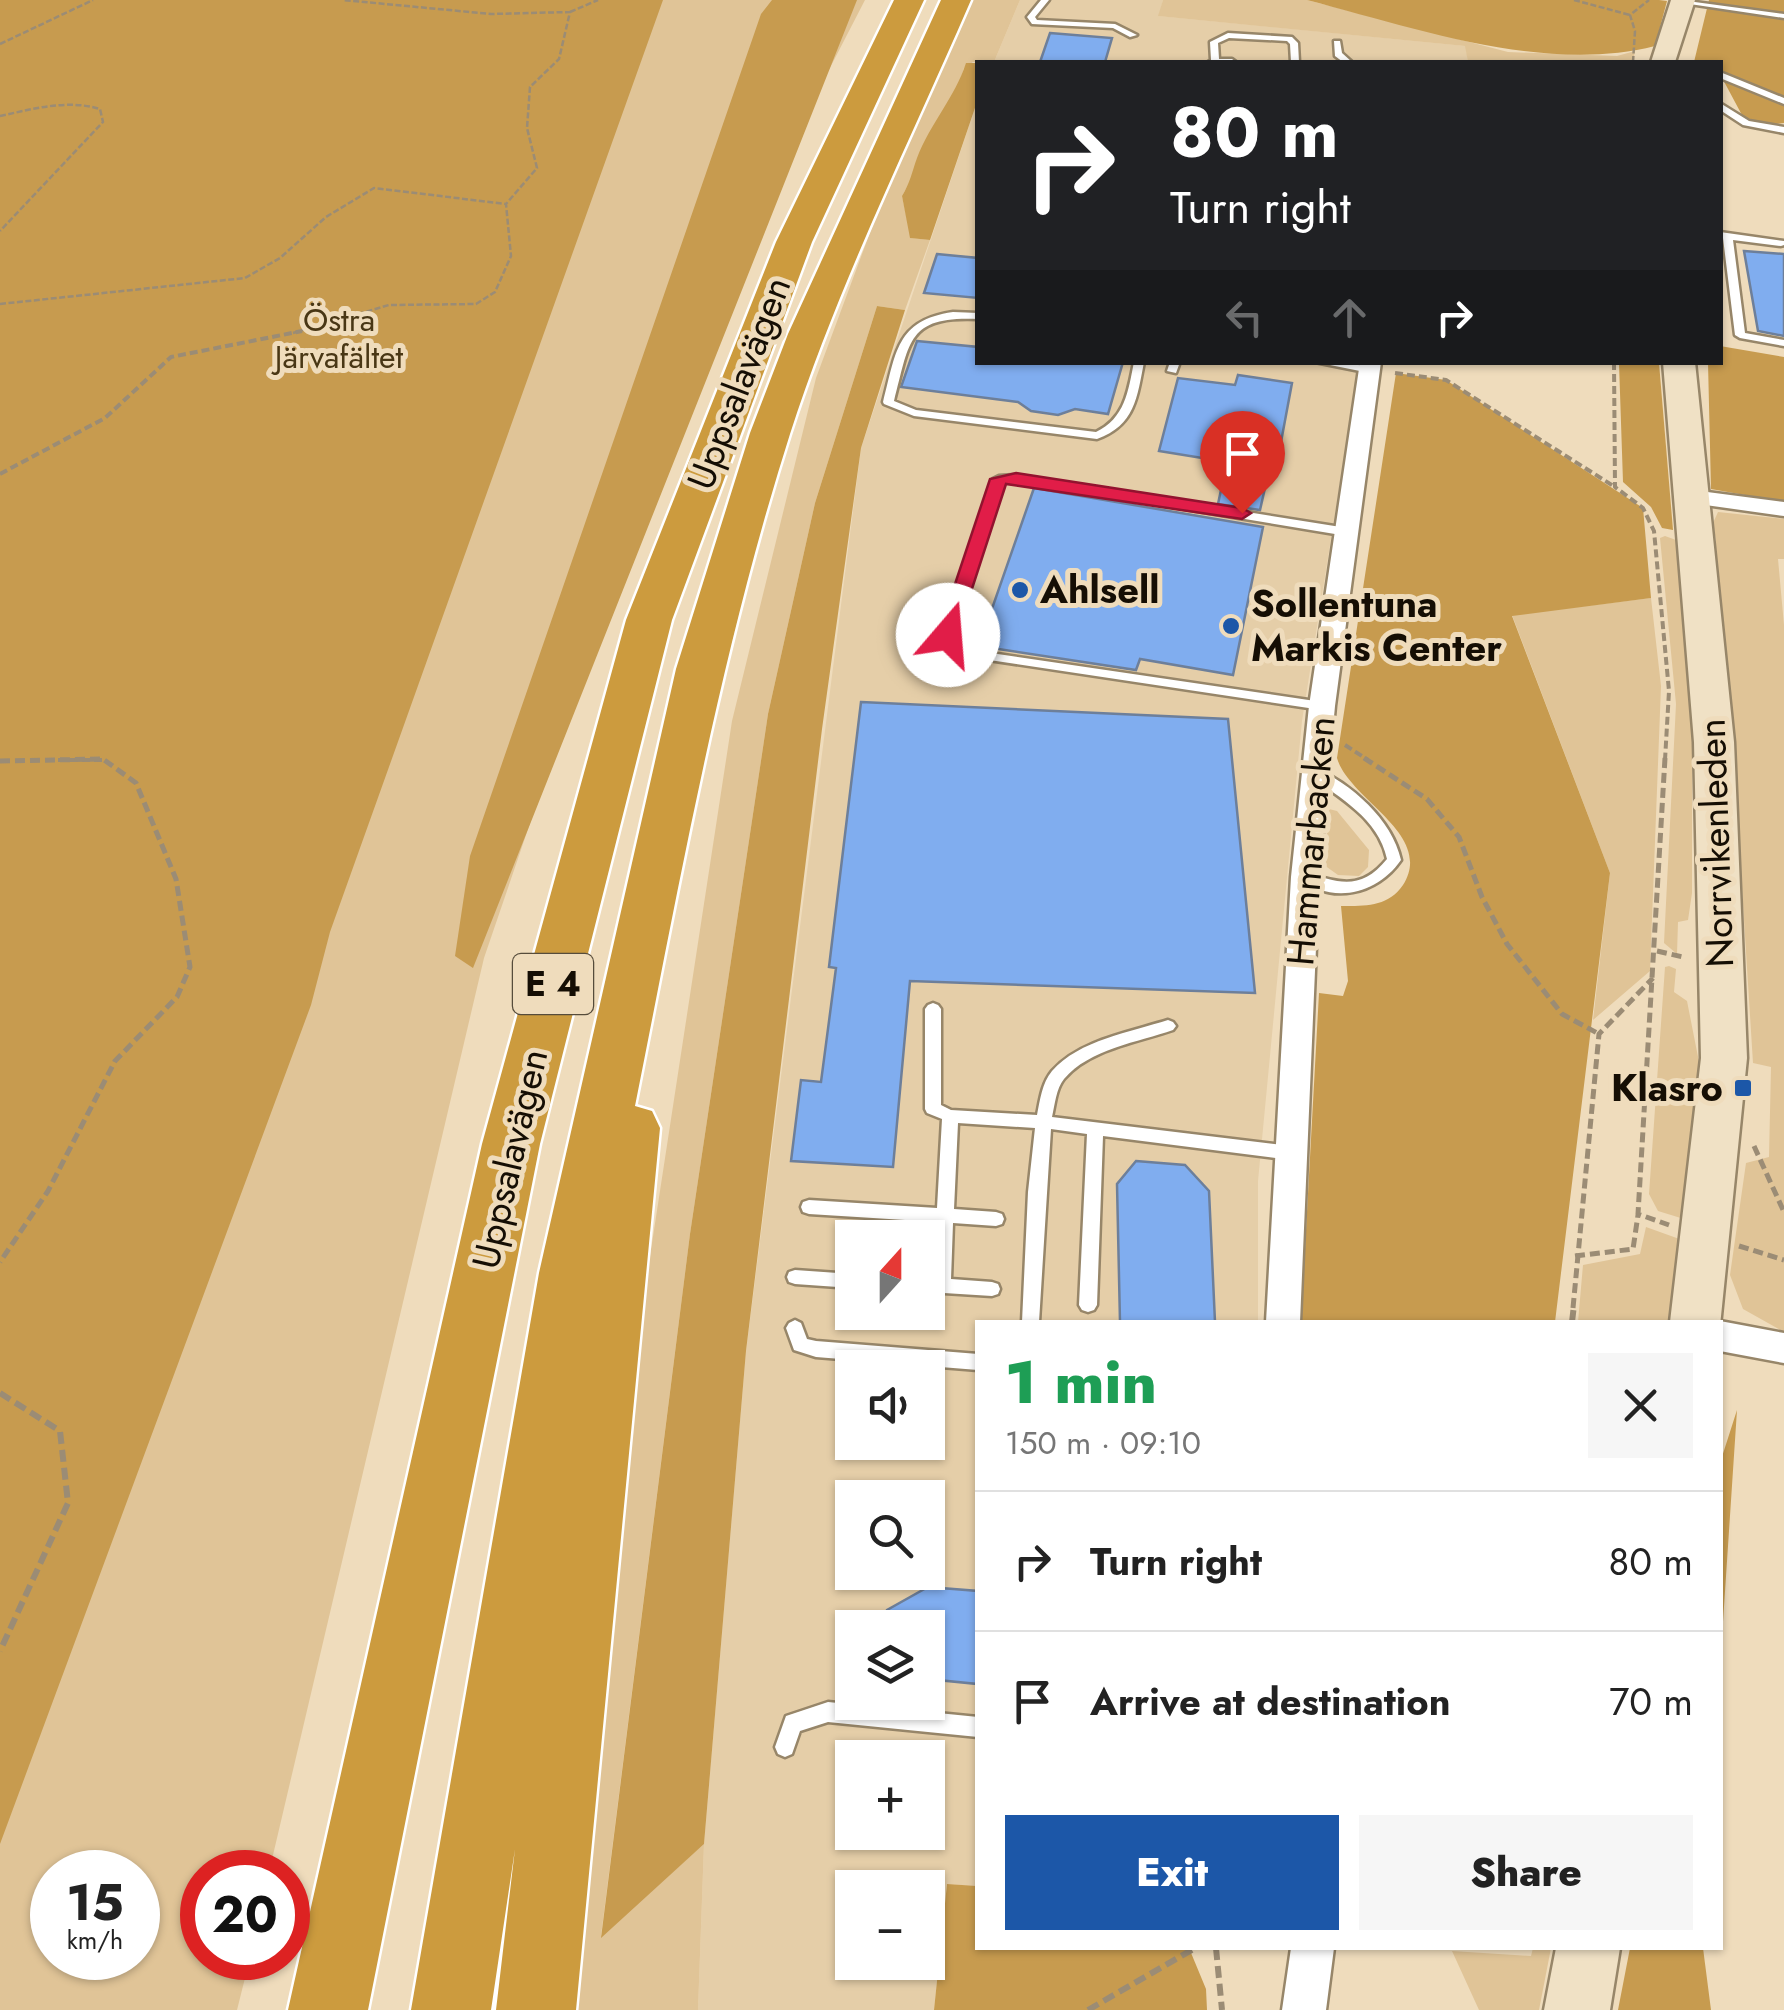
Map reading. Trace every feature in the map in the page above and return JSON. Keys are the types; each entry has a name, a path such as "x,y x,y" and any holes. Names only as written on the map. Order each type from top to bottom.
{"highway":[{"name":"Uppsalavägen","path":"328,2010 511,1144 649,620 794,242 910,0"},
{"name":"Uppsalavägen","path":"451,2010 570,1273 699,669 770,432 807,334 956,0"},
{"path":"536,2010 615,1295 657,856"}],"main road":[{"path":"1664,60 1683,0"},
{"name":"Norrvikenleden","path":"1679,365 1714,742 1724,1058 1696,1320"},
{"path":"1577,2010 1588,1950"}],"street":[{"name":"Hammarbacken","path":"1283,1320 1304,878 1320,719 1370,366"},
{"path":"1692,497 1784,509"},
{"path":"1723,1337 1784,1348"},
{"path":"1304,2010 1313,1950"}],"lane":[{"path":"1046,0 1031,17 1035,22 1115,26 1133,35"},
{"path":"1683,0 1784,16"},
{"path":"1214,60 1214,42 1228,35 1289,39 1294,43 1295,60"},
{"path":"1336,43 1338,54 1346,60"},
{"path":"1723,76 1784,101"},
{"path":"1723,108 1746,123 1784,130"},
{"path":"1781,244 1724,236 1740,334 1784,343"},
{"path":"975,316 954,314 928,319 908,332 888,402 914,413 1097,436 1116,429 1126,418 1138,365"},
{"path":"1320,719 953,651 945,642 999,479 1035,480 1346,532"},
{"path":"1304,878 1347,890 1382,878 1394,860 1388,834 1314,772"},
{"path":"933,1010 933,1109 950,1116 1042,1122 1291,1154"},
{"path":"1030,1320 1042,1122 1052,1080 1078,1058 1168,1026"},
{"path":"945,1220 950,1116"},
{"path":"1088,1305 1095,1130"},
{"path":"808,1207 996,1219"},
{"path":"795,1278 835,1280"},
{"path":"945,1287 992,1289"},
{"path":"795,1328 800,1345 816,1349 975,1362"},
{"path":"784,1747 793,1724 828,1712 975,1727"}],"path":[{"path":"0,44 92,0"},
{"path":"342,0 491,14 570,12 598,0"},
{"path":"1574,0 1630,15"},
{"path":"1630,15 1649,0"},
{"path":"0,474 105,418 151,370 171,357 278,338 389,305 476,304 495,292 511,256 506,204 537,168 527,128 526,99 530,87 559,59 570,12"},
{"path":"1630,15 1635,31 1632,60"},
{"path":"0,116 84,104 100,109 103,122 0,231"},
{"path":"0,304 245,278 280,258 326,217 374,188 506,204"},
{"path":"1614,365 1615,487"},
{"path":"1370,366 1446,380 1615,487 1643,508 1654,531 1668,673 1656,976 1638,1214 1633,1249 1575,1256"},
{"path":"1320,719 1427,799 1458,837 1482,898 1508,944 1562,1014 1599,1034"},
{"path":"0,761 104,759 136,783 176,878 190,967 177,997 115,1061 48,1191 0,1262"},
{"path":"1657,951 1690,958"},
{"path":"1572,1320 1575,1256 1599,1034 1656,976"},
{"path":"1751,1140 1784,1212"},
{"path":"1638,1214 1682,1228"},
{"path":"1738,1245 1784,1260"},
{"path":"0,1393 60,1431 68,1502 0,1651"},
{"path":"1088,2010 1191,1950"},
{"path":"1216,1950 1222,2010"}],"shaded area":[{"path":"1020,0 1163,0 1159,16 1466,46 1468,60 995,60"},
{"path":"975,108 975,365 1359,365 1302,721 1258,1181 1258,1320 975,1320 975,1886 947,1884 945,1903 945,1870 835,1870 835,1980 937,1980 934,2010 698,2010 704,1844 746,1351 861,448"}],"green space":[{"name":"Östra Järvafältet","path":"0,0 865,0 770,184 678,390 484,958 274,1850 180,1850 180,1980 244,1980 237,2010 0,2010"},
{"name":"Östra Järvafältet","path":"0,0 663,0 330,932 311,1005 0,1844"},
{"path":"772,0 857,0 473,968 455,956 470,856 761,14"},
{"path":"970,0 1020,0 995,60 975,60 964,68 957,91 917,159 914,175 902,196 911,238 930,240 905,310 877,306 815,503 768,714 690,1234 601,1936 704,1844 698,2010 570,2010 618,1465 732,721 816,378 878,211"},
{"path":"1163,0 1307,0 1508,52 1617,56 1635,51 1633,60 1468,60 1465,46 1158,16"},
{"path":"1307,0 1667,1 1655,46 1569,55 1480,44"},
{"path":"1709,0 1784,0 1784,123 1767,125 1743,117 1723,80 1723,60 1694,60"},
{"path":"966,63 975,63 975,108 930,240 910,238 902,196 922,146"},
{"path":"877,306 905,310 861,448 822,729 746,1351 704,1844 601,1938 690,1234 768,714 815,503"},
{"path":"1723,347 1784,357 1784,502 1711,489 1708,365 1723,365"},
{"path":"1619,365 1659,365 1673,530 1662,528 1651,507 1623,482"},
{"path":"1396,373 1446,380 1643,508 1651,598 1512,616 1610,873 1555,1320 1301,1320 1319,993 1343,996 1348,981 1341,906 1367,905 1390,898 1403,885 1410,867 1408,850 1399,833 1357,788 1337,758"},
{"path":"1718,512 1784,519 1784,559 1778,559 1784,625 1784,1332 1743,1309 1730,1275 1746,1163 1769,1157 1771,1067 1753,1063 1732,729 1711,544 1716,541 1713,523"},
{"path":"1660,538 1676,540 1692,717 1692,893 1688,920 1678,922 1677,954 1664,943 1676,704"},
{"path":"1651,598 1661,686 1650,971 1593,1020 1610,873 1512,615"},
{"path":"1329,809 1337,811 1369,850 1368,867 1359,876 1338,875 1324,865"},
{"path":"1665,967 1676,969 1674,992 1687,1001 1700,1067 1684,1219 1658,1211 1649,1194"},
{"path":"1646,1227 1685,1241 1668,1320 1578,1320 1583,1265 1640,1254"},
{"path":"1737,1410 1723,1622 1723,1454"},
{"path":"947,1884 975,1886 975,1950 1190,1950 1206,1989 1207,2010 934,2010 937,1980 945,1980"},
{"path":"1532,1950 1551,1950 1539,2010 1479,2010 1452,1951 1531,1956"},
{"path":"1630,1950 1703,1950 1711,2010 1618,2010"}],"building":[{"path":"1050,33 1112,38 1106,60 1041,60"},
{"path":"1744,251 1784,254 1784,336 1758,331"},
{"path":"937,254 975,258 975,298 924,293"},
{"path":"917,341 975,347 975,365 1122,365 1108,414 1075,409 1058,415 1031,411 1018,402 901,387"},
{"path":"1238,375 1292,383 1278,458 1272,457 1260,510 1218,504 1227,462 1159,451 1178,378 1235,385"},
{"path":"1034,488 1263,527 1233,675 1140,659 1136,670 979,646"},
{"path":"861,702 1228,719 1255,993 910,981 893,1167 791,1161 801,1080 821,1082 836,968 829,967"},
{"path":"1136,1161 1185,1165 1209,1191 1215,1320 1120,1320 1117,1184"},
{"path":"923,1590 975,1591 975,1684 945,1681 945,1610 887,1610"}],"place":[{"name":"Ahlsell","path":"1020,590"},
{"name":"Sollentuna Markis Center","path":"1231,626"},
{"name":"Klasro","path":"1743,1088"}],"route":[{"path":"948,635 999,479 1016,478 1242,513"}]}
